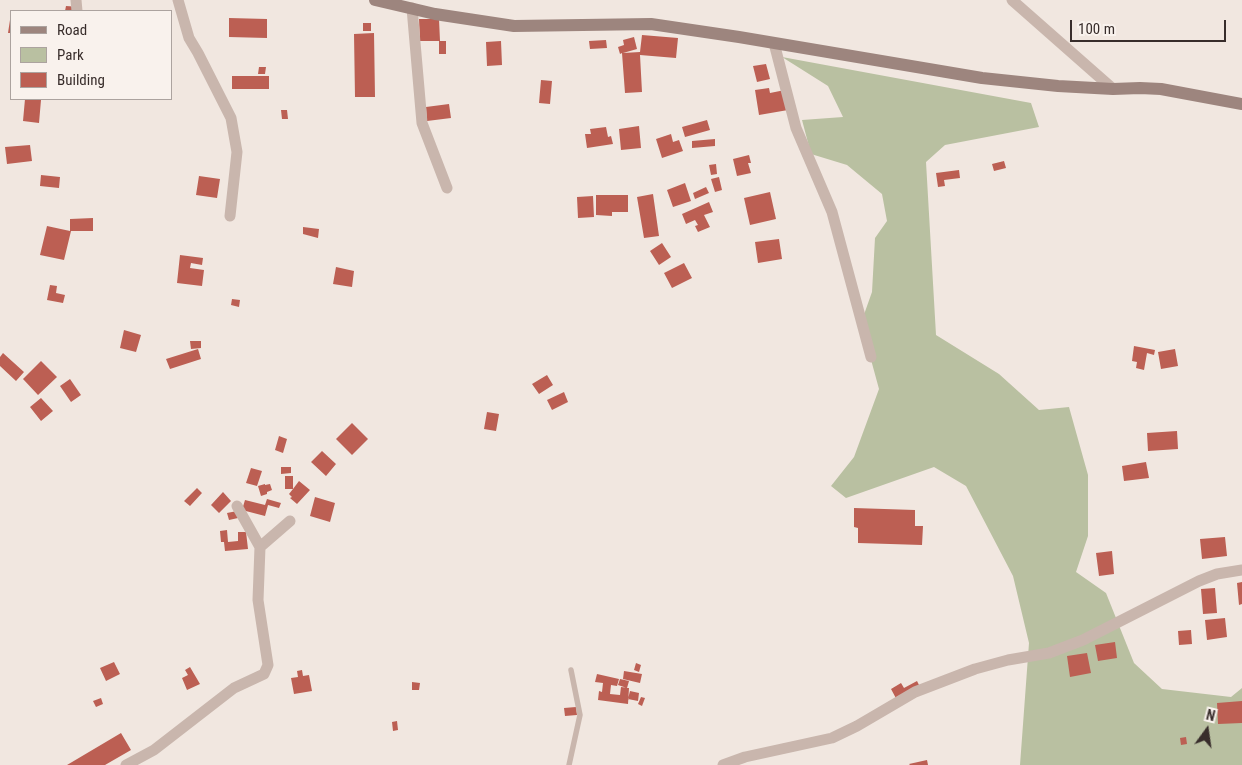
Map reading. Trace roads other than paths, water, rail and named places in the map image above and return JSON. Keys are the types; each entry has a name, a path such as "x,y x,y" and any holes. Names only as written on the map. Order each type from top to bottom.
{"street":[{"path":"178,0 189,38 231,118 237,152 230,216"},
{"path":"375,0 514,26 651,24 982,78 1058,86 1161,89 1242,104"},
{"path":"1012,0 1113,89"},
{"path":"412,8 422,123 447,188"},
{"path":"774,43 796,128 832,212 872,357"},
{"path":"126,765 154,750 234,688 264,674 268,664 258,600 260,547 237,506"},
{"path":"260,547 290,522"},
{"path":"723,765 745,757 832,738 857,726 915,692 975,669 1008,660 1049,653 1083,640 1199,581 1217,574 1242,570"}],"lane":[{"path":"569,765 580,715 571,670"}]}
